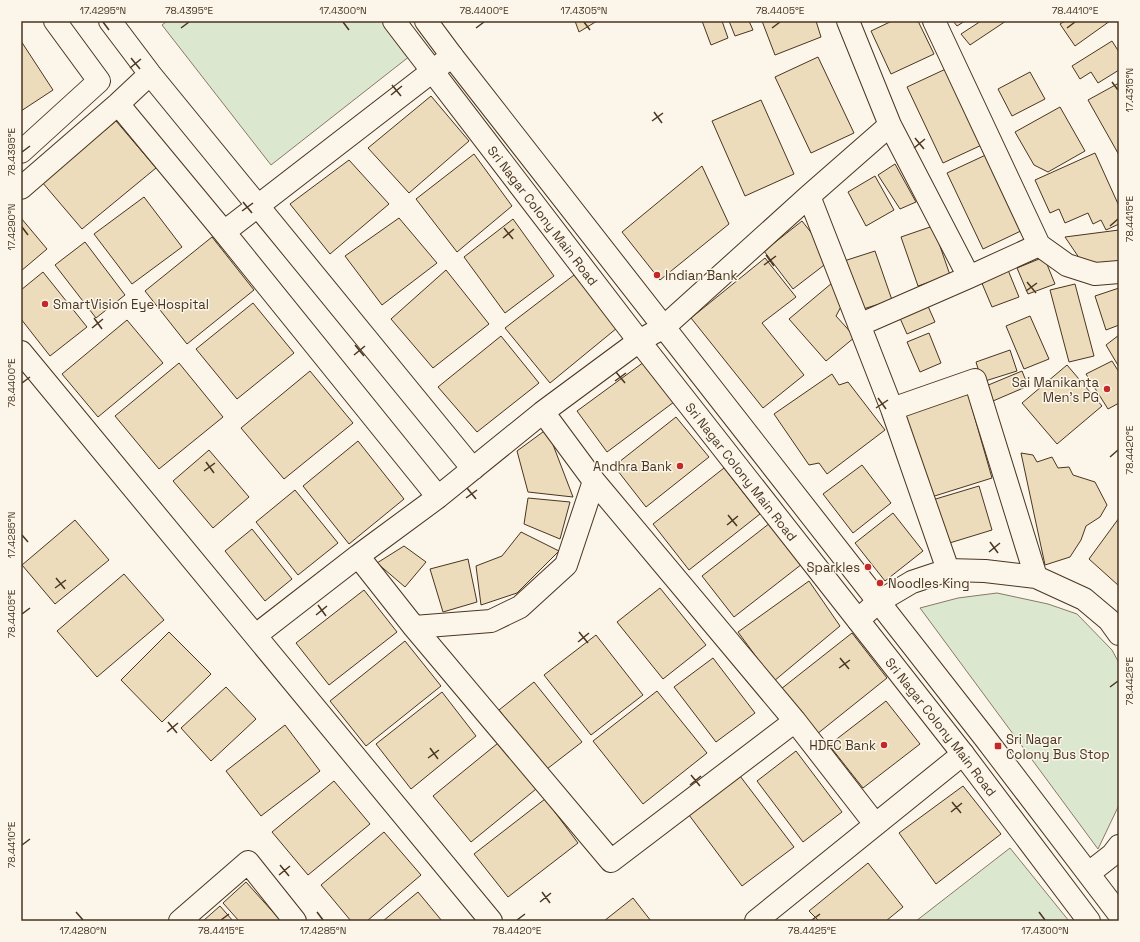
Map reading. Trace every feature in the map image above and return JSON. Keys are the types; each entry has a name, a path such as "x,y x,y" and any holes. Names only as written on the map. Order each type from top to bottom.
{"street":[{"path":"21,152 99,81 55,21"},
{"path":"110,21 150,74 473,469"},
{"name":"Sri Nagar Colony Main Road","path":"394,21 639,341 963,754 1089,921"},
{"name":"Sri Nagar Colony Main Road","path":"426,21 985,738 1119,914"},
{"path":"848,21 890,125 969,277"},
{"path":"934,21 1039,245 1067,265 1095,274 1119,272"},
{"path":"224,232 452,56"},
{"path":"21,188 118,104 150,74"},
{"path":"118,104 224,232 438,497"},
{"path":"256,635 358,556 438,497 543,412 639,341 664,327 890,125"},
{"path":"809,196 892,409 948,570"},
{"path":"859,325 1039,245"},
{"path":"21,352 491,921"},
{"path":"892,409 975,380 1036,577"},
{"path":"543,412 594,481 795,721 875,824"},
{"path":"414,627 491,622 520,607 566,565 594,481"},
{"path":"358,556 414,627 611,861 795,721"},
{"path":"858,620 878,602 912,582 948,570 985,571 1036,577 1084,600 1109,620 1119,634"},
{"path":"756,921 963,754"},
{"path":"1089,873 1112,855 1119,846"},
{"path":"180,921 248,862 296,921"}],"green space":[{"path":"167,21 390,21 415,52 271,165 162,25"},
{"path":"997,593 1048,604 1077,614 1112,650 1119,663 1119,805 1098,849 920,608 958,598"},
{"path":"1010,848 1069,921 916,921"}],"building":[{"path":"575,21 597,21 579,32"},
{"path":"702,21 722,21 728,38 711,45"},
{"path":"729,21 749,21 753,30 735,36"},
{"path":"762,21 816,21 821,37 775,55"},
{"path":"892,21 918,21 934,54 891,74 871,31"},
{"path":"953,21 965,21 957,26"},
{"path":"981,21 1006,21 970,45 961,34"},
{"path":"1065,21 1110,21 1075,46 1060,24"},
{"path":"21,41 53,90 21,111"},
{"path":"1112,41 1119,52 1119,70 1098,83 1091,72 1080,79 1072,66"},
{"path":"818,57 854,133 811,153 775,77"},
{"path":"950,67 986,143 943,163 907,87"},
{"path":"1030,72 1045,99 1012,116 998,89"},
{"path":"1119,83 1119,155 1088,100"},
{"path":"431,96 469,141 409,193 368,148"},
{"path":"761,100 794,174 745,196 712,121"},
{"path":"1060,107 1085,151 1048,172 1034,165 1015,132"},
{"path":"116,121 156,168 82,229 42,182"},
{"path":"990,153 1025,229 983,249 947,173"},
{"path":"1095,153 1119,206 1119,224 1106,230 1101,220 1093,224 1088,213 1065,223 1059,209 1050,213 1035,180"},
{"path":"474,154 512,206 457,252 416,199"},
{"path":"349,160 389,204 330,254 290,204"},
{"path":"895,164 916,202 900,209 878,175"},
{"path":"702,166 729,224 660,280 622,232"},
{"path":"875,176 894,210 866,226 848,192"},
{"path":"144,197 182,247 132,284 94,234"},
{"path":"21,218 47,249 21,271"},
{"path":"399,218 437,263 382,305 345,256"},
{"path":"513,219 554,276 505,313 464,257"},
{"path":"802,221 832,259 793,289 764,251"},
{"path":"933,226 950,275 918,286 901,237"},
{"path":"1119,230 1119,264 1086,268 1065,237"},
{"path":"212,237 254,290 187,344 145,291"},
{"path":"85,242 125,295 96,318 55,265"},
{"path":"875,251 892,300 860,310 844,261"},
{"path":"1044,257 1055,284 1028,294 1017,268"},
{"path":"765,258 796,297 762,323 804,375 763,408 691,318"},
{"path":"446,270 489,324 433,368 391,319"},
{"path":"1008,270 1019,297 992,307 981,281"},
{"name":"SmartVision Eye Hospital","path":"43,272 87,327 50,356 21,319 21,290"},
{"path":"574,275 617,328 550,383 505,328"},
{"path":"832,283 845,299 836,316 855,337 826,361 789,319"},
{"path":"1075,284 1094,356 1069,362 1050,290"},
{"path":"1119,288 1119,325 1106,330 1095,296"},
{"path":"253,303 294,353 237,399 196,349"},
{"path":"927,304 935,322 907,334 899,316"},
{"path":"1030,316 1049,359 1024,369 1006,326"},
{"path":"127,320 163,363 98,417 62,374"},
{"path":"929,333 941,363 920,372 907,342"},
{"path":"1119,335 1119,367 1106,345"},
{"path":"501,336 539,383 477,432 438,387"},
{"path":"1010,350 1017,371 982,382 976,362"},
{"name":"Sai Manikanta Men's PG","path":"1112,361 1119,372 1119,403 1108,409 1086,374"},
{"path":"644,362 674,402 607,452 577,411"},
{"path":"179,363 223,417 159,469 115,416"},
{"path":"1067,365 1102,406 1057,444 1022,403"},
{"path":"310,371 353,423 284,479 241,428"},
{"path":"1022,371 1028,386 993,401 986,386"},
{"path":"832,374 839,385 848,382 885,430 827,474 819,463 809,465 774,414"},
{"path":"968,394 992,478 925,499 901,411"},
{"path":"676,417 709,457 646,507 614,466"},
{"path":"547,429 573,497 528,492 517,451"},
{"path":"358,441 404,499 349,544 303,486"},
{"path":"209,450 249,497 213,528 173,481"},
{"path":"1021,453 1033,455 1037,462 1052,457 1058,468 1069,467 1073,475 1095,482 1107,505 1100,517 1086,526 1081,540 1070,557 1045,565"},
{"path":"862,465 891,503 853,533 823,494"},
{"path":"724,468 760,514 689,570 653,524"},
{"path":"979,486 992,530 943,545 929,501"},
{"path":"295,490 338,543 298,575 256,522"},
{"path":"528,498 570,502 560,539 524,524"},
{"path":"893,513 923,551 885,581 855,543"},
{"path":"1119,518 1119,586 1089,559"},
{"path":"75,520 109,560 55,604 22,565"},
{"path":"770,523 802,564 734,617 702,576"},
{"path":"252,529 292,579 265,601 225,551"},
{"path":"521,532 559,551 517,593 481,605 476,566 502,556"},
{"path":"404,546 426,562 405,587 377,563"},
{"path":"468,559 477,602 443,612 430,569"},
{"path":"124,574 164,620 97,677 57,631"},
{"path":"809,581 840,626 774,681 738,632"},
{"path":"660,588 706,645 663,679 617,622"},
{"path":"364,590 397,632 329,685 296,643"},
{"path":"169,632 211,674 162,722 121,680"},
{"path":"852,633 887,678 817,734 781,689"},
{"path":"596,635 643,695 591,735 544,675"},
{"path":"405,641 441,686 366,746 330,701"},
{"path":"713,658 755,713 716,742 674,687"},
{"path":"534,682 582,742 547,769 499,710"},
{"path":"226,687 256,719 211,761 181,728"},
{"path":"657,691 707,753 643,804 593,741"},
{"path":"442,692 476,736 411,789 376,744"},
{"path":"886,701 920,744 863,788 829,745"},
{"path":"285,725 320,771 261,816 226,771"},
{"path":"503,739 541,785 471,842 433,796"},
{"path":"796,751 842,812 803,842 757,781"},
{"path":"740,776 794,847 742,886 689,815"},
{"path":"334,781 370,824 308,875 272,832"},
{"path":"963,786 1001,834 936,884 899,833"},
{"path":"545,799 578,843 508,897 474,854"},
{"path":"384,832 421,875 367,921 351,921 321,885"},
{"path":"868,863 903,907 886,921 819,921 809,911"},
{"path":"246,882 281,921 239,921 223,903"},
{"path":"418,892 442,921 383,921"},
{"path":"633,898 651,921 604,921"},
{"path":"220,906 233,921 203,921"}],"place":[{"name":"Indian Bank","path":"657,275"},
{"name":"SmartVision Eye Hospital","path":"45,304"},
{"name":"Sai Manikanta Men's PG","path":"1107,389"},
{"name":"Andhra Bank","path":"680,466"},
{"name":"Sparkles","path":"868,567"},
{"name":"Noodles King","path":"880,583"},
{"name":"HDFC Bank","path":"884,745"},
{"name":"Sri Nagar Colony Bus Stop","path":"998,746"}]}
